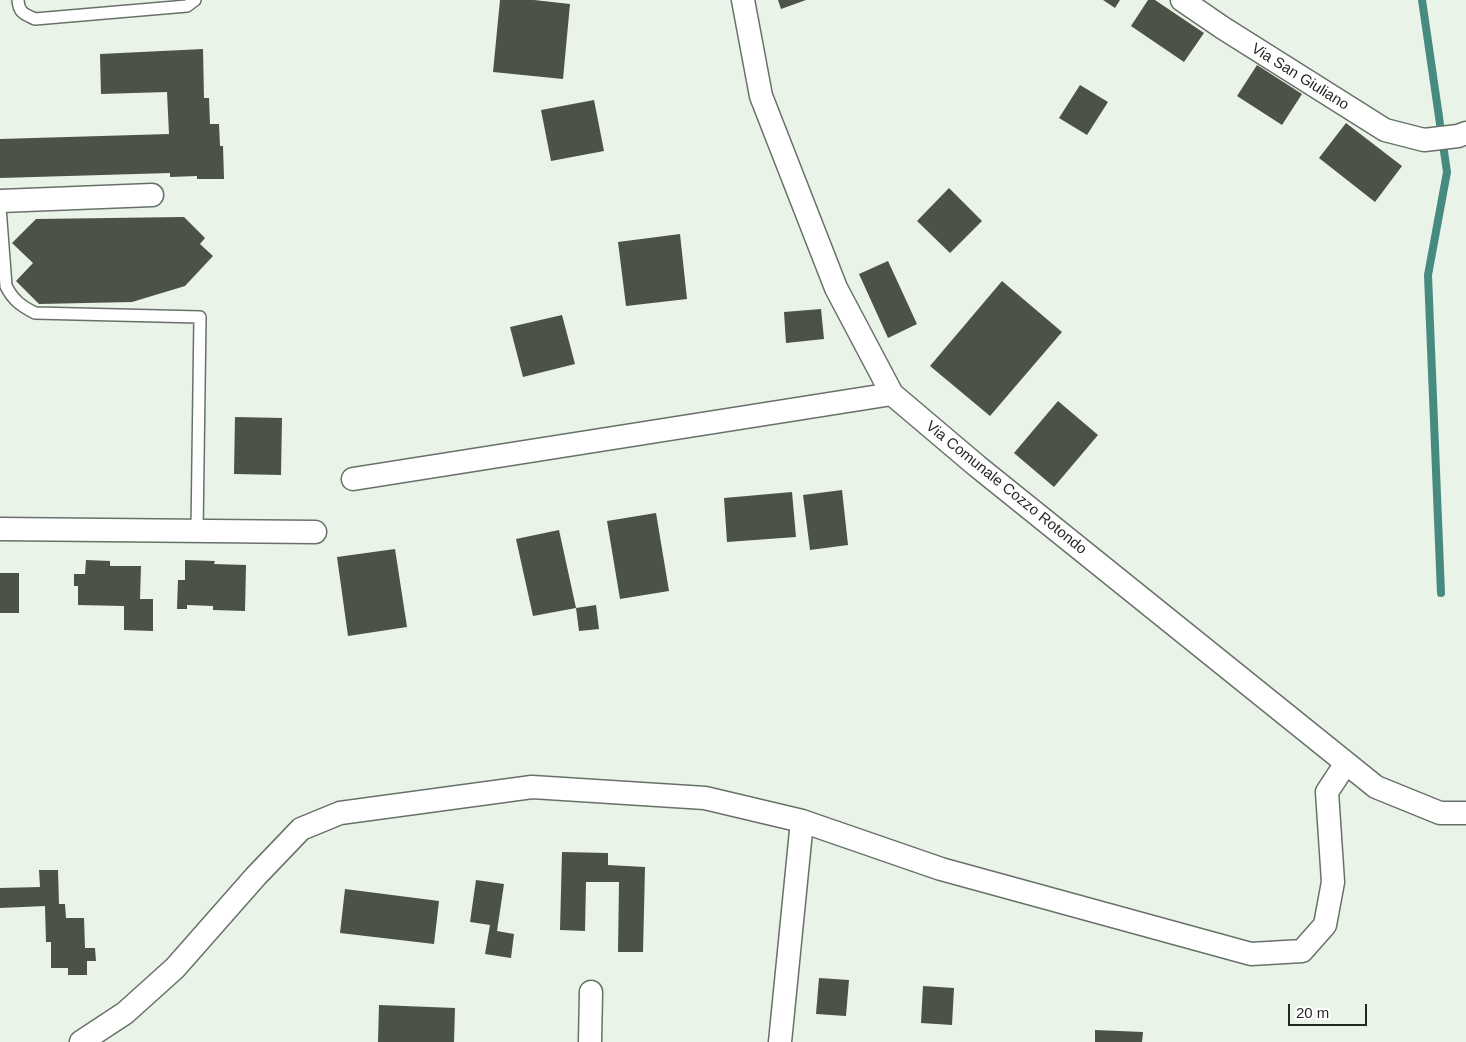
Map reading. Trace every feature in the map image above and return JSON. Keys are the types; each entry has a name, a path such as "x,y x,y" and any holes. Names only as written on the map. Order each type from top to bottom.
{"street":[{"name":"Via Comunale Cozzo Rotondo","path":"743,0 761,96 836,288 892,394 977,466 1376,787 1440,813 1466,813"},
{"name":"Via San Giuliano","path":"1182,0 1222,28 1386,130 1424,140 1462,134"},
{"path":"0,201 152,195"},
{"path":"353,479 892,394"},
{"path":"0,528 315,532"},
{"path":"81,1042 125,1013 175,968 300,829 340,813 532,787 705,798 802,821 941,869 1251,954 1302,951 1325,925 1333,882 1327,792 1346,763"},
{"path":"780,1042 802,821"},
{"path":"590,1042 591,992"}],"lane":[{"path":"18,0 19,8 24,14 35,19 187,6 195,0"},
{"path":"0,207 6,286 21,306 35,313 200,316 197,531"}],"building":[{"path":"500,0 534,0 570,4 563,79 493,72"},
{"path":"778,0 806,0 781,9"},
{"path":"1103,0 1120,0 1115,8"},
{"path":"1148,0 1155,0 1204,33 1184,62 1131,26"},
{"path":"203,49 204,98 209,98 210,124 219,124 220,146 223,146 224,179 197,179 197,176 170,177 170,173 0,178 0,139 169,134 167,92 101,94 100,54"},
{"path":"1257,65 1302,94 1282,125 1237,96"},
{"path":"1080,85 1108,102 1087,135 1059,118"},
{"path":"594,100 604,151 551,161 541,110"},
{"path":"1346,123 1402,166 1375,202 1319,158"},
{"path":"949,188 982,221 950,253 917,221"},
{"path":"184,217 205,238 200,244 213,256 185,286 132,302 39,304 16,281 33,263 12,243 36,219"},
{"path":"680,234 687,299 626,306 618,242"},
{"path":"888,261 917,324 888,338 859,274"},
{"path":"1002,281 1062,332 990,416 930,366"},
{"path":"821,309 824,339 786,343 784,312"},
{"path":"562,315 575,364 523,377 510,327"},
{"path":"1058,401 1098,435 1054,487 1014,453"},
{"path":"235,417 282,418 281,475 234,474"},
{"path":"842,490 848,545 810,550 803,495"},
{"path":"792,492 796,537 727,542 724,498"},
{"path":"656,513 669,591 620,599 607,521"},
{"path":"559,530 576,608 533,616 516,539"},
{"path":"395,549 407,627 348,636 337,557"},
{"path":"86,560 110,561 110,566 141,566 140,599 153,599 153,631 124,630 124,606 78,605 78,586 74,586 74,574 85,574"},
{"path":"185,560 215,561 214,564 246,565 245,611 213,610 213,606 187,605 187,609 177,609 178,580 185,580"},
{"path":"0,573 19,573 19,613 0,613"},
{"path":"596,605 599,629 579,631 576,608"},
{"path":"562,852 608,853 608,865 645,867 643,952 618,952 619,882 586,882 585,931 560,930"},
{"path":"39,870 58,870 59,904 65,904 66,918 84,918 85,948 95,948 96,961 87,961 87,975 68,975 68,968 51,968 51,942 46,942 45,906 0,908 0,888 40,887"},
{"path":"476,880 504,884 497,931 514,934 511,958 485,954 490,925 470,922"},
{"path":"345,889 439,901 434,944 340,933"},
{"path":"819,978 849,980 846,1016 816,1014"},
{"path":"923,986 954,988 952,1025 921,1023"},
{"path":"379,1005 455,1008 454,1042 378,1042"},
{"path":"1095,1030 1143,1032 1142,1042 1095,1042"}],"waterway":[{"path":"1422,0 1447,172 1428,275 1441,593"}]}
